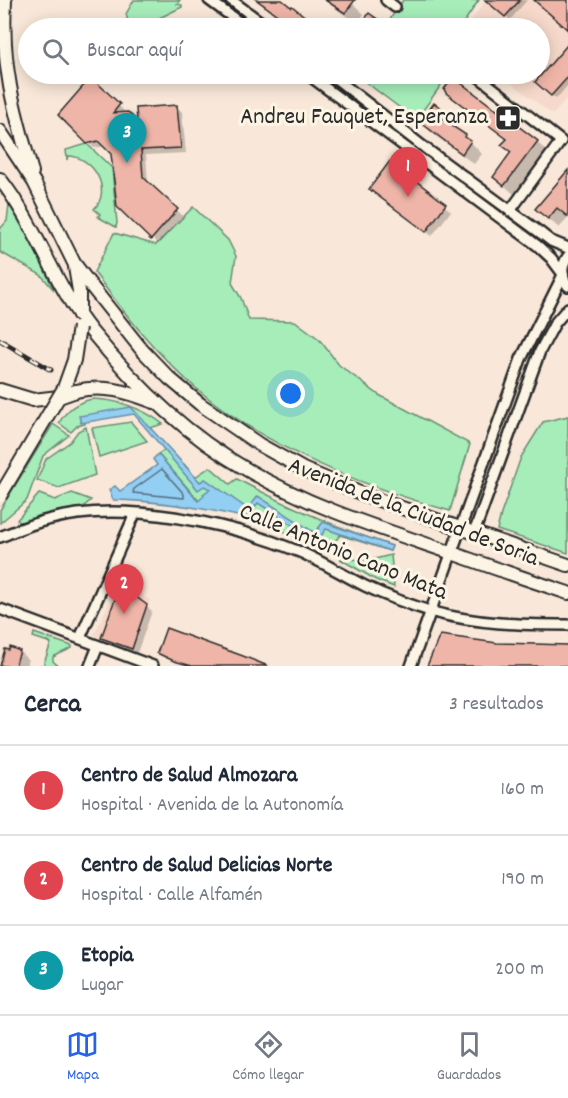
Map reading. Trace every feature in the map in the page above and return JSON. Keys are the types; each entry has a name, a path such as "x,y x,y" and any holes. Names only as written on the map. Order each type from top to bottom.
{"main road":[{"path":"3,0 3,33 10,92 34,182"},
{"name":"Avenida de la Ciudad de Soria","path":"0,131 34,182 74,263 111,313 169,378 214,414 260,445 303,469 367,496 568,565"},
{"name":"Avenida de la Ciudad de Soria","path":"0,179 37,237 79,321 159,404 214,448 246,469 334,512 568,593"},
{"path":"0,496 59,397 74,360 80,291 74,263"},
{"name":"Avenida de la Ciudad de Soria","path":"0,390 33,400 59,397 91,388 109,389 133,394 159,404"}],"street":[{"path":"209,0 233,18"},
{"path":"231,0 255,18"},
{"path":"386,0 395,7"},
{"path":"321,84 538,246 551,258 563,274 568,286"},
{"path":"343,84 551,241 568,248"},
{"path":"488,84 561,141 510,211"},
{"path":"551,241 568,242"},
{"path":"411,666 521,360 534,329 555,293 568,256"},
{"path":"551,258 555,293"},
{"path":"474,533 540,351 555,323 568,308"},
{"path":"80,638 135,514"},
{"name":"Calle Antonio Cano Mata","path":"0,537 63,516 135,514 183,519 243,531 301,553 384,595 430,611 493,624 568,625"},
{"path":"0,609 153,666"},
{"path":"90,666 98,646"}],"shaded area":[{"path":"486,0 568,0 568,97 553,115 513,84 550,84 550,18 473,18"},
{"path":"119,581 150,600 132,649 94,635"}],"green space":[{"path":"134,0 180,0 177,4 182,5 159,18 127,18 126,14"},
{"path":"403,0 479,0 467,18 391,18"},
{"path":"368,84 442,84 416,120"},
{"path":"87,144 112,168 116,227 98,217 100,214 94,209 101,193 98,175 77,157 68,156 67,160 66,150"},
{"path":"9,204 32,243 54,290 41,275 0,252 0,229 7,221"},
{"path":"193,207 228,240 236,256 232,283 241,298 249,320 295,321 319,339 339,365 379,395 470,444 450,511 383,490 285,448 225,411 197,389 142,334 94,272 114,233 156,245"},
{"path":"93,399 130,406 147,413 163,424 150,428 130,407 81,422 85,424 77,426 71,432 59,423 73,407"},
{"path":"568,416 568,553 497,530 521,457 543,422"},
{"path":"131,422 147,441 99,457 92,428"},
{"path":"53,424 69,435 43,456 27,500 0,523 0,510"},
{"path":"86,427 95,475 59,488 37,480 46,459 70,442 78,431"},
{"path":"165,450 184,464 195,477 210,467 230,484 237,479 313,516 392,546 390,551 340,535 329,549 247,517 248,515 203,494 205,496 199,501 158,454"},
{"path":"72,493 91,500 81,509 48,514 21,523 17,520 39,494 55,500"},
{"path":"391,555 394,587 376,580 340,559 371,560"},
{"path":"34,633 72,646 72,648 53,657 53,661 58,666 43,666 51,643 33,637"}],"water":[{"path":"131,407 200,482 205,479 248,509 258,496 315,533 323,522 392,546 390,551 326,529 317,541 258,503 246,518 180,505 113,500 109,490 115,486 120,491 157,465 153,459 158,454 198,501 210,489 204,486 198,490 134,414 81,423 79,416"}],"building":[{"path":"257,0 282,0 307,18 281,18"},
{"path":"325,0 355,0 345,13"},
{"path":"485,0 520,0 505,17"},
{"path":"534,0 568,0 568,30"},
{"path":"369,13 376,18 366,18"},
{"path":"568,44 568,77 551,96 537,84 550,84 550,65"},
{"path":"85,84 99,84 120,104 113,113 128,112 137,121 136,108 177,105 181,148 141,150 143,177 178,209 151,240 117,207 111,154 98,141 87,144 58,115"},
{"path":"448,84 462,84 538,141 504,186 493,177 511,152 501,145 507,139 446,93 444,89"},
{"path":"434,103 441,108 437,113 443,120 466,135 465,137 471,141 462,154 420,122"},
{"path":"390,161 446,204 426,232 369,189"},
{"path":"568,170 568,217 557,208 548,219 535,209"},
{"path":"120,585 147,605 132,649 101,638"},
{"path":"166,628 268,666 192,666 174,661 157,653"},
{"path":"440,635 497,643 568,645 568,666 427,666"},
{"path":"10,647 20,651 15,666 0,666 5,649 9,650"}],"railway":[{"path":"0,340 51,370"}],"place":[{"name":"Andreu Fauquet, Esperanza","path":"508,118"},
{"name":"Etopia","path":"127,163"},
{"name":"Centro de Salud Almozara","path":"408,197"},
{"name":"Centro de Salud Delicias Norte","path":"124,614"}]}
